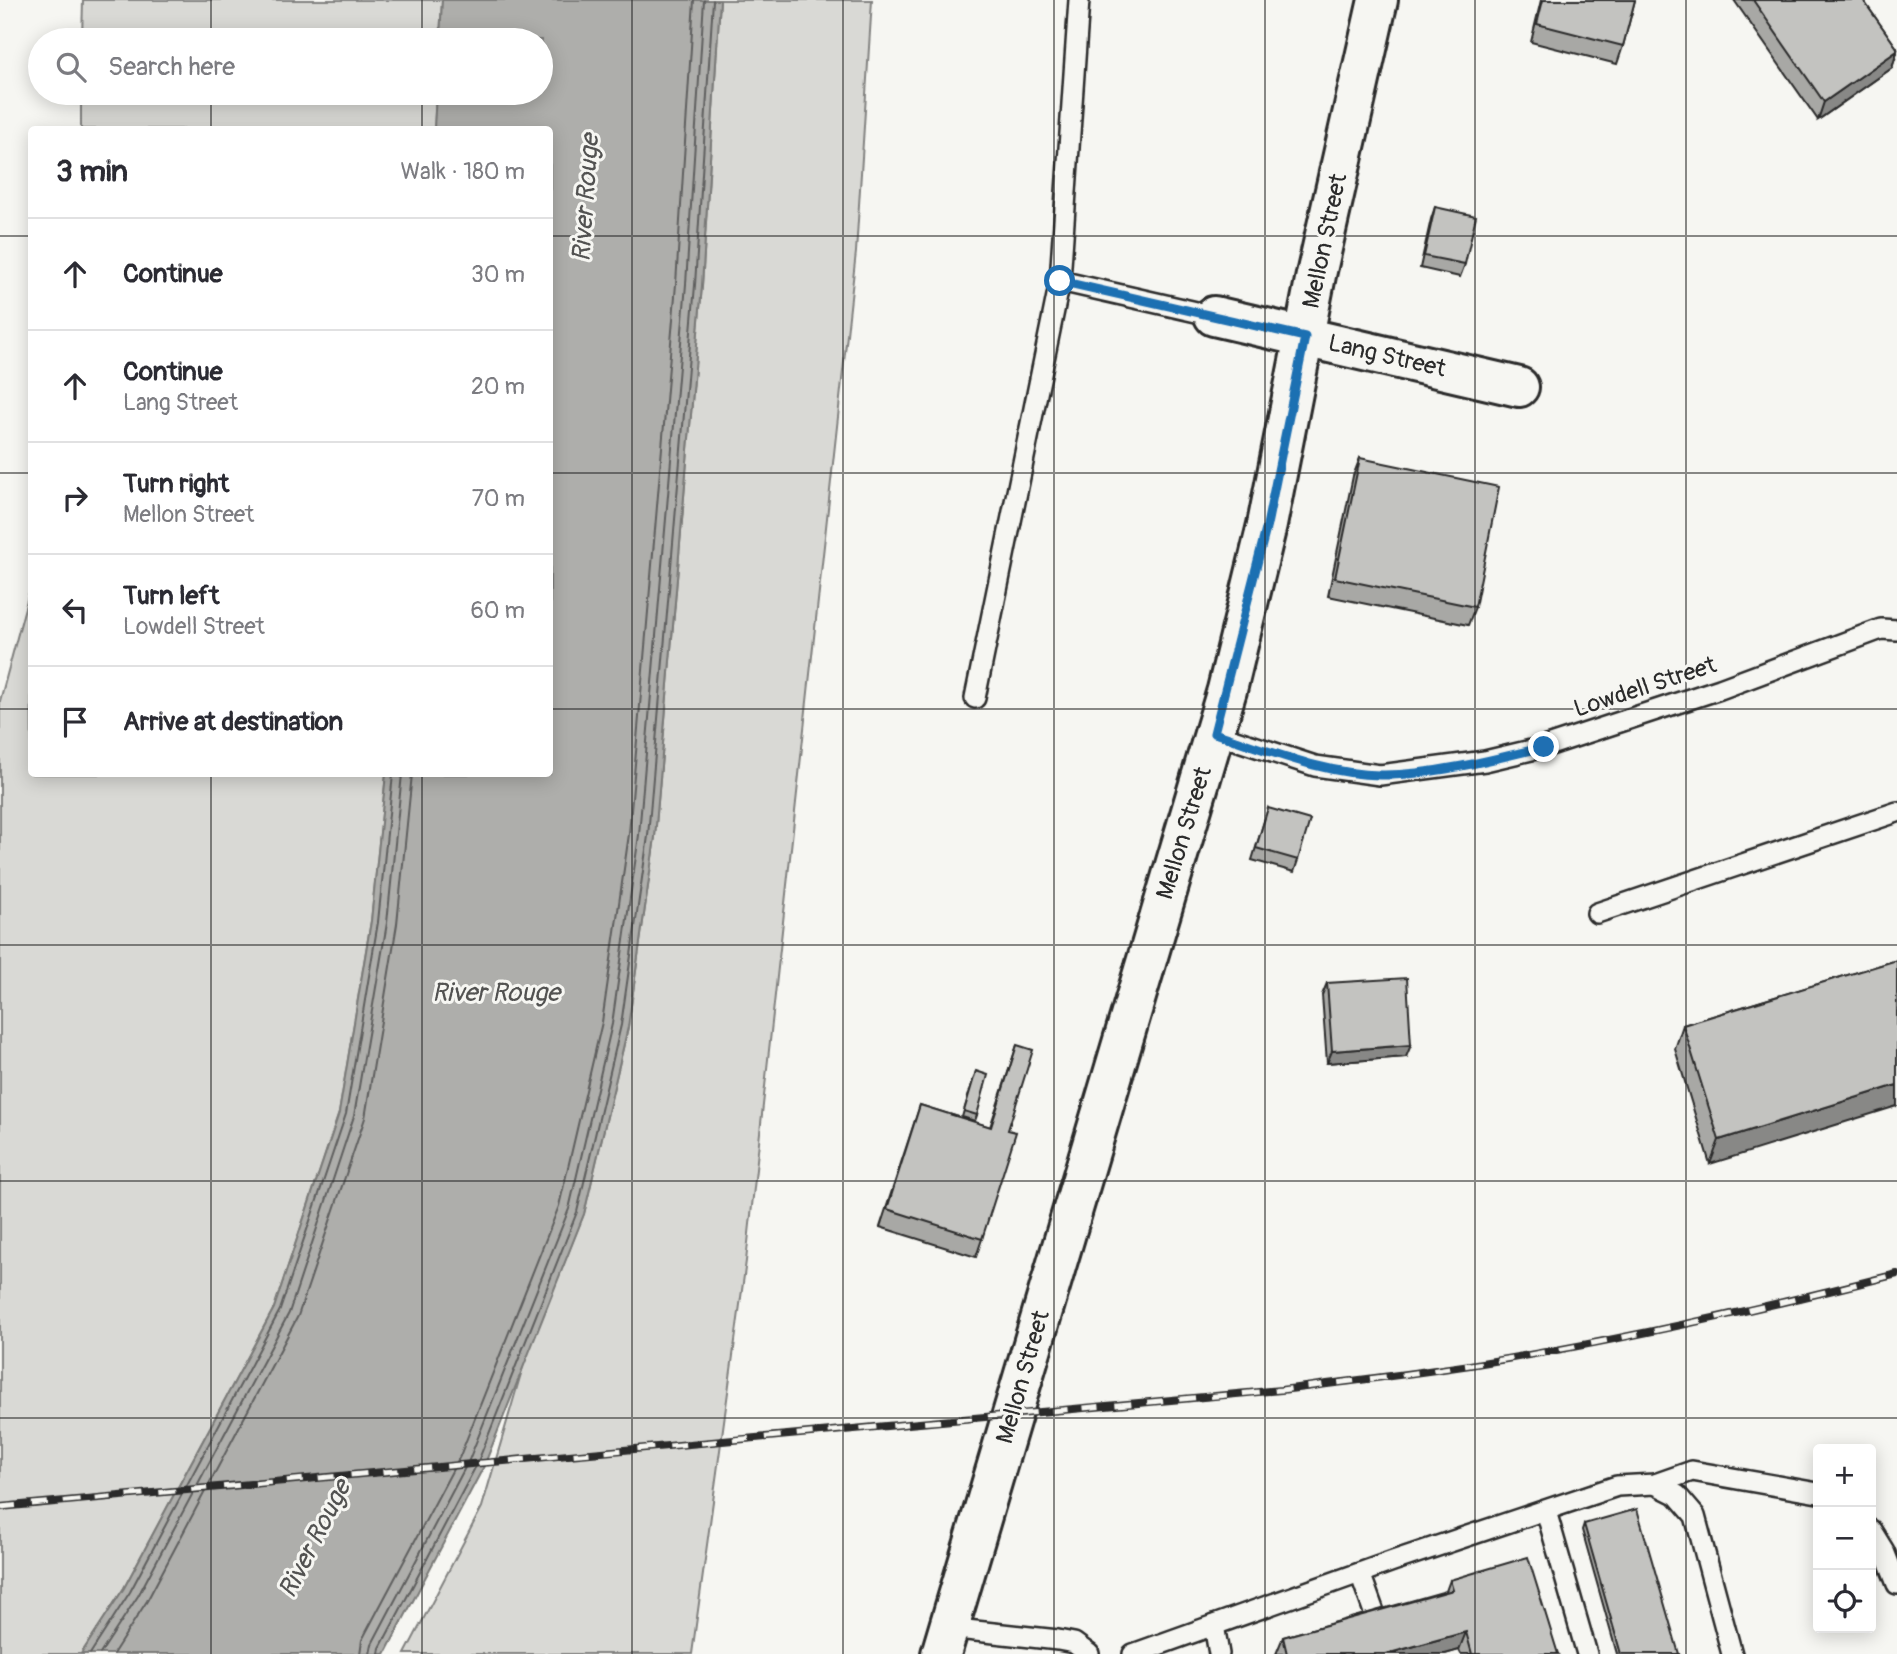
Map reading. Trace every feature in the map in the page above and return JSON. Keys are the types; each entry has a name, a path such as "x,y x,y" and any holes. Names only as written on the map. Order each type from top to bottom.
{"street":[{"name":"Mellon Street","path":"945,1641 1214,733 1267,525 1316,275 1378,0"},
{"name":"Lang Street","path":"1214,316 1519,387"}],"lane":[{"path":"975,698 1060,281 1079,0"},
{"path":"1060,281 1214,316"},
{"name":"Lowdell Street","path":"1214,733 1315,766 1380,775 1485,761 1544,747 1889,630"},
{"path":"1597,913 1897,811"},
{"path":"1133,1654 1360,1573 1618,1486 1655,1484 1692,1471 1813,1492"},
{"path":"1655,1484 1677,1496 1695,1516 1732,1654"},
{"path":"1546,1511 1587,1654"},
{"path":"1876,1538 1897,1584"},
{"path":"1360,1573 1379,1626"},
{"path":"1214,1625 1219,1654"},
{"path":"945,1641 1058,1640 1074,1643 1088,1654"}],"shaded area":[{"path":"83,0 442,0 441,28 82,28"},
{"path":"720,0 872,0 856,252 746,1261 692,1654 405,1654 482,1507 525,1360 584,1214 628,1027 655,837 702,286"},
{"path":"81,105 435,105 434,126 81,126"},
{"path":"28,596 28,777 386,777 371,921 339,1113 274,1308 124,1588 81,1654 0,1654 0,701"}],"water":[{"name":"River Rouge","path":"442,0 720,0 702,285 655,837 628,1027 584,1214 484,1466 385,1654 81,1654 124,1588 274,1308 339,1113 371,921 386,777 553,777 553,126 434,126 435,105 553,105 553,28 441,28"}],"building":[{"path":"1543,0 1635,0 1623,46 1537,24"},
{"path":"1753,0 1863,0 1897,51 1824,102"},
{"path":"1435,207 1476,216 1465,264 1424,256"},
{"path":"1360,458 1499,487 1475,607 1335,578"},
{"path":"1268,808 1310,820 1298,860 1256,848"},
{"path":"1897,960 1897,1085 1719,1140 1683,1025"},
{"path":"1407,978 1411,1045 1332,1051 1327,983"},
{"path":"1017,1045 1033,1050 1008,1130 1016,1132 982,1239 887,1209 920,1105 991,1127"},
{"path":"976,1071 988,1075 977,1115 964,1111"},
{"path":"1637,1509 1679,1654 1621,1654 1584,1524"},
{"path":"1528,1557 1558,1654 1472,1654 1466,1632 1386,1654 1287,1654 1283,1637 1453,1590 1450,1580"}],"railway":[{"path":"0,1507 1281,1390 1534,1354 1639,1334 1897,1274"}],"route":[{"path":"1060,281 1305,337 1267,525 1214,733 1315,766 1380,775 1485,761 1544,747"}]}
